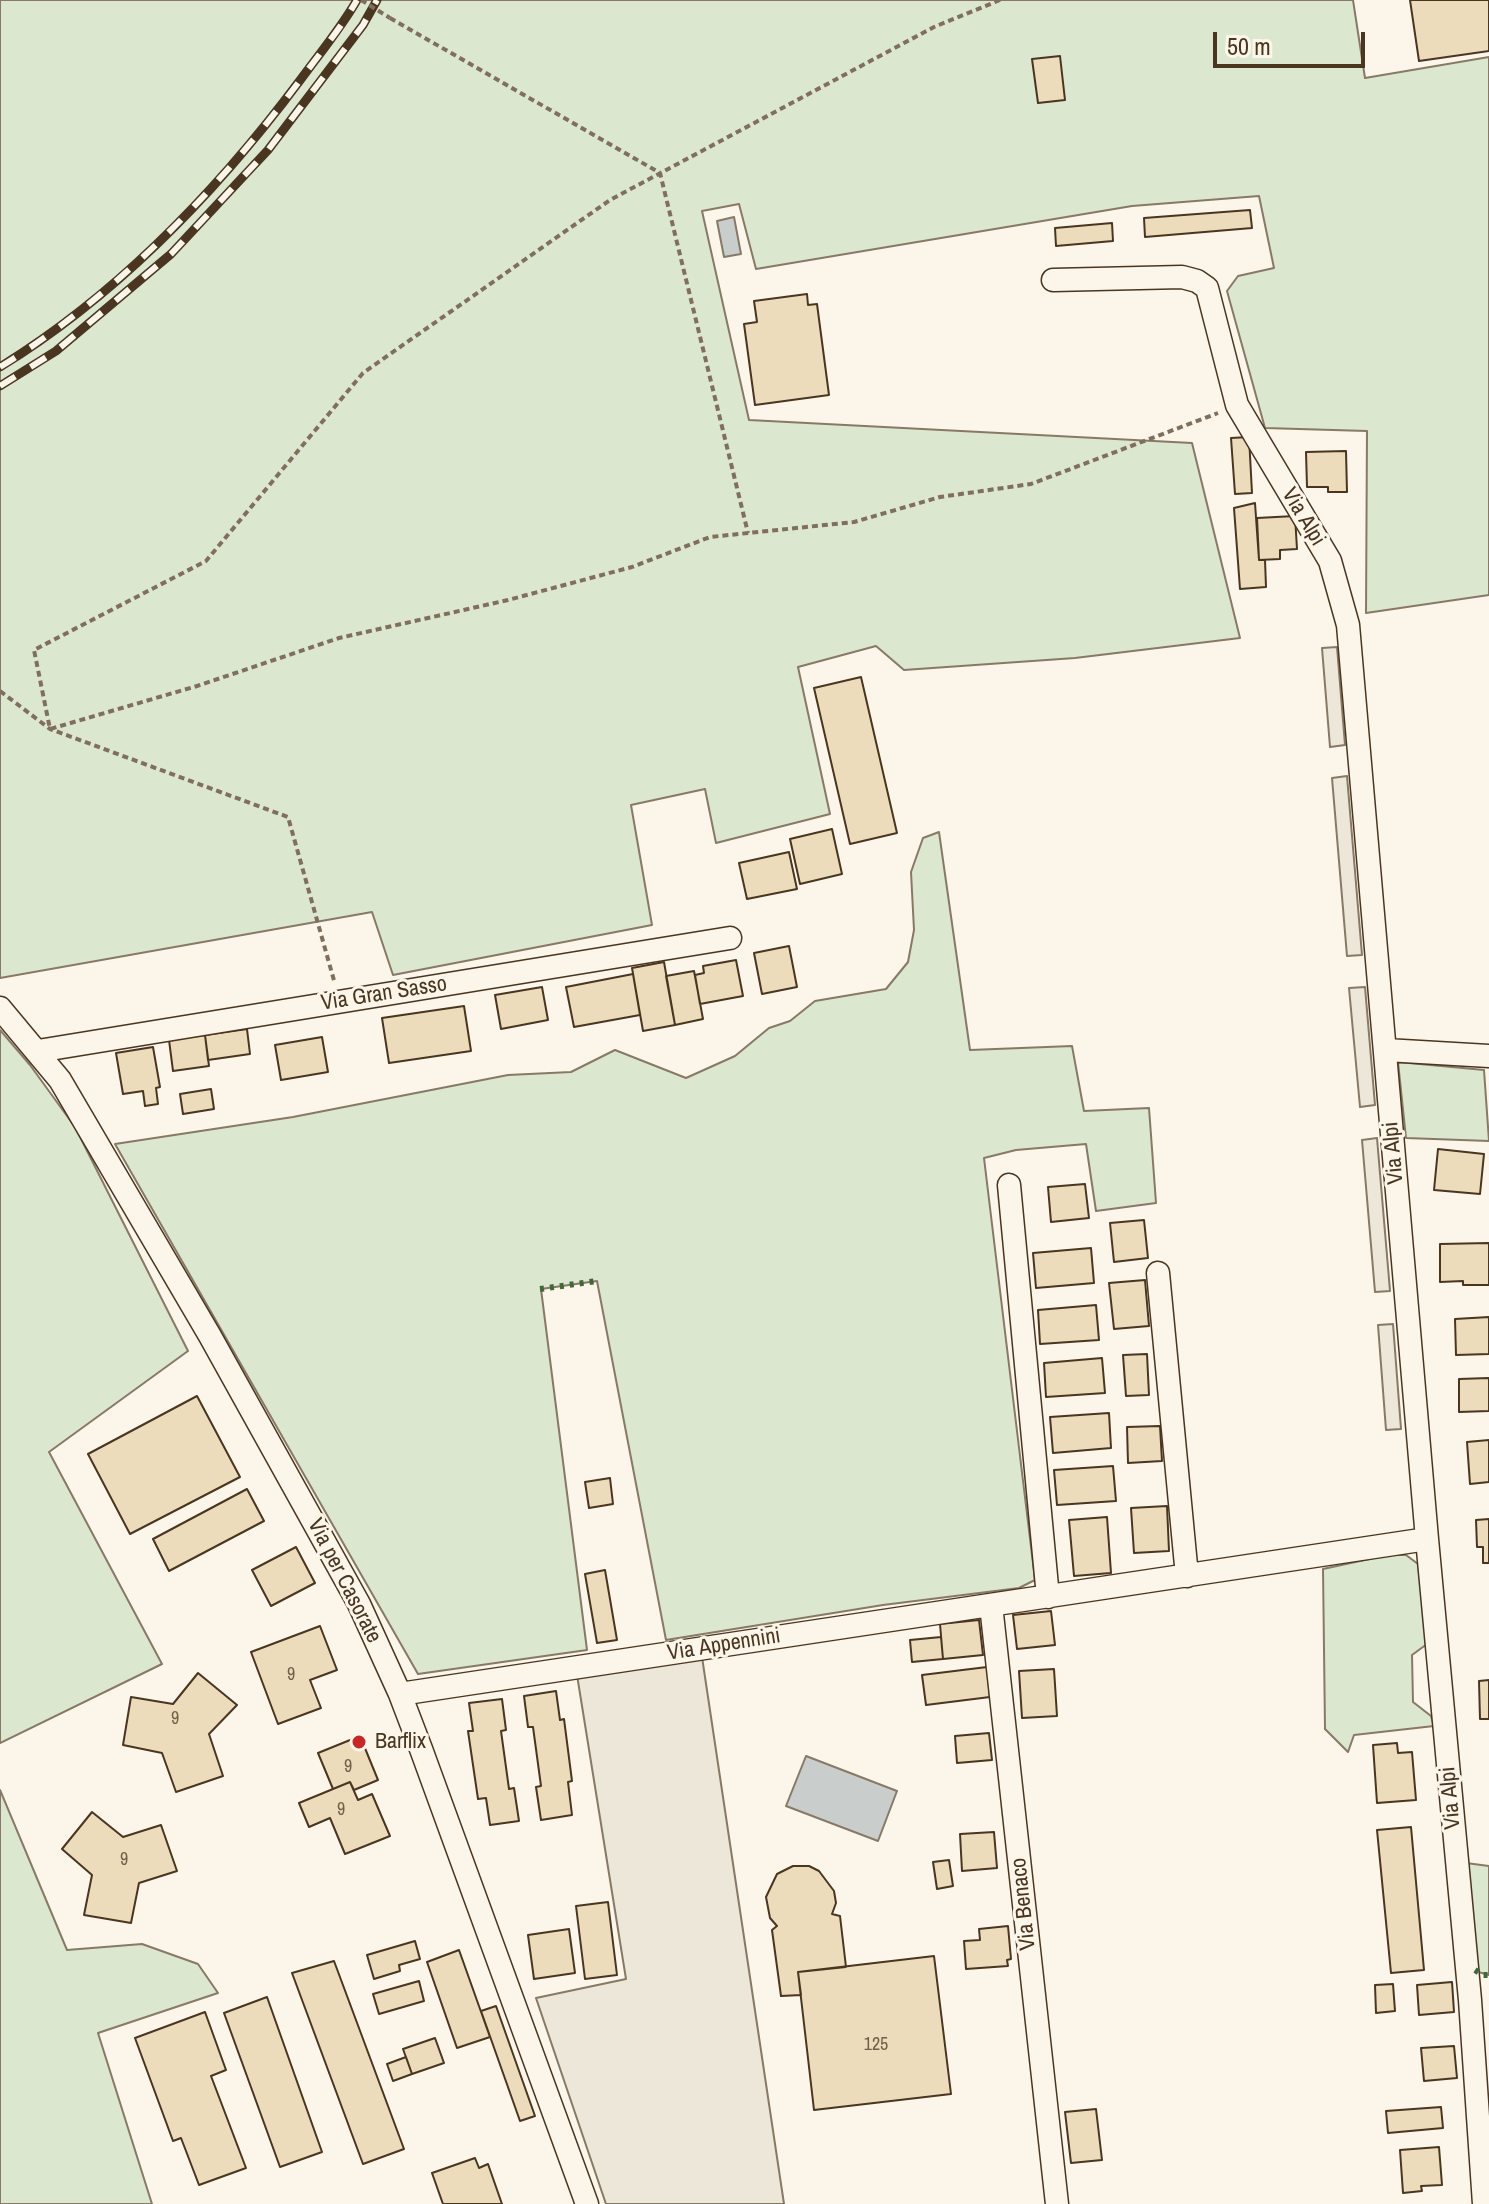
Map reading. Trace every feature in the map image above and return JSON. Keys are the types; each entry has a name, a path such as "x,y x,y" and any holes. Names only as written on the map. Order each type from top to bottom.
{"street":[{"name":"Via Alpi","path":"1053,280 1182,277 1207,288 1237,405 1330,561 1348,625 1427,1539 1480,1997 1484,2204"},
{"name":"Via Gran Sasso","path":"38,1051 730,938"},
{"name":"Via per Casorate","path":"0,1008 60,1080 218,1350 359,1604 400,1694 587,2204"},
{"path":"1386,1050 1489,1056"},
{"path":"1009,1185 1048,1597"},
{"path":"1158,1273 1187,1576"},
{"name":"Via Appennini","path":"400,1694 1427,1539"},
{"name":"Via Benaco","path":"991,1605 1057,2204"}],"path":[{"path":"361,0 660,173 748,533"},
{"path":"50,729 34,650 206,561 363,373 610,200 934,27 1000,0"},
{"path":"50,729 197,686 339,638 508,600 616,571 710,537 854,522 940,497 1031,484 1237,405"},
{"path":"0,691 50,729 288,817 340,1001"}],"green space":[{"path":"0,0 1353,0 1365,78 1489,57 1489,595 1366,613 1367,431 1265,428 1227,291 1238,276 1274,268 1259,196 1132,206 756,269 739,204 702,211 749,420 1192,443 1240,638 1075,658 904,670 876,646 798,667 830,814 716,843 705,789 631,805 652,925 393,975 372,912 0,978"},
{"path":"939,832 970,1050 1072,1046 1084,1111 1149,1108 1156,1203 1096,1211 1086,1144 1016,1150 984,1158 1035,1580 1019,1588 883,1605 666,1640 597,1281 541,1289 587,1650 418,1674 115,1144 293,1117 508,1075 571,1072 615,1050 686,1078 735,1056 769,1028 790,1021 815,1001 886,989 908,962 914,930 911,872 923,838"},
{"path":"0,1030 75,1127 188,1351 49,1452 162,1664 0,1743"},
{"path":"1398,1062 1484,1070 1489,1141 1406,1138"},
{"path":"1388,1555 1406,1555 1418,1564 1427,1644 1412,1655 1413,1702 1431,1716 1434,1726 1354,1735 1348,1752 1325,1729 1323,1569"},
{"path":"0,1790 67,1950 142,1944 198,1964 218,1993 98,2033 152,2204 0,2204"},
{"path":"1466,1863 1489,1866 1489,1975 1475,1971"}],"shaded area":[{"path":"734,217 741,254 724,257 717,221"},
{"path":"1337,647 1345,745 1330,747 1322,648"},
{"path":"1347,776 1362,955 1347,956 1332,778"},
{"path":"1365,987 1375,1105 1360,1107 1349,988"},
{"path":"1377,1138 1390,1291 1375,1292 1362,1140"},
{"path":"1393,1324 1401,1429 1386,1430 1378,1325"},
{"path":"702,1657 784,2204 606,2204 536,1998 626,1979 577,1675"},
{"path":"806,1756 897,1791 878,1841 786,1806"}],"building":[{"path":"1410,0 1489,0 1489,51 1419,61"},
{"path":"1060,56 1065,100 1038,103 1032,59"},
{"path":"1250,210 1252,228 1145,237 1144,218"},
{"path":"1112,223 1113,241 1056,246 1055,228"},
{"path":"807,294 808,305 817,304 829,395 755,405 744,324 757,322 754,301"},
{"path":"1249,437 1252,493 1235,494 1231,438"},
{"path":"1346,451 1347,492 1328,492 1328,487 1307,487 1306,452"},
{"path":"1255,503 1259,560 1265,560 1266,587 1240,589 1234,508"},
{"path":"1295,516 1297,549 1280,550 1280,559 1259,560 1257,518"},
{"path":"861,677 897,833 850,844 814,688"},
{"path":"832,829 842,874 800,884 790,839"},
{"path":"789,852 797,889 747,899 739,863"},
{"path":"789,946 797,987 762,994 754,953"},
{"path":"736,960 743,996 700,1004 695,975 704,973 703,966"},
{"path":"664,962 675,1025 643,1031 632,968"},
{"path":"694,971 703,1019 675,1025 666,976"},
{"path":"633,974 640,1015 574,1027 566,987"},
{"path":"542,987 548,1020 501,1029 495,995"},
{"path":"464,1006 471,1051 389,1063 382,1018"},
{"path":"247,1029 250,1054 208,1060 205,1035"},
{"path":"205,1035 209,1066 173,1071 169,1040"},
{"path":"322,1037 328,1072 281,1080 275,1045"},
{"path":"153,1047 160,1087 156,1088 158,1104 145,1106 143,1091 123,1094 116,1053"},
{"path":"211,1089 214,1109 183,1114 180,1094"},
{"path":"1438,1149 1484,1154 1480,1194 1434,1190"},
{"path":"1085,1184 1089,1218 1051,1222 1048,1187"},
{"path":"1144,1220 1148,1258 1114,1262 1110,1223"},
{"path":"1489,1243 1489,1285 1463,1285 1463,1281 1440,1282 1440,1244"},
{"path":"1091,1248 1094,1283 1036,1288 1033,1253"},
{"path":"1145,1280 1149,1326 1114,1329 1109,1283"},
{"path":"1096,1305 1099,1340 1040,1344 1038,1310"},
{"path":"1489,1317 1489,1354 1456,1355 1455,1319"},
{"path":"1147,1354 1149,1395 1126,1396 1123,1355"},
{"path":"1102,1358 1105,1393 1046,1397 1044,1363"},
{"path":"1489,1378 1489,1411 1459,1412 1459,1379"},
{"path":"197,1396 240,1477 130,1534 88,1454"},
{"path":"1109,1413 1111,1448 1053,1453 1050,1417"},
{"path":"1160,1426 1162,1461 1128,1463 1127,1427"},
{"path":"1489,1440 1489,1482 1470,1484 1467,1442"},
{"path":"1113,1466 1116,1501 1057,1505 1054,1470"},
{"path":"610,1478 613,1504 589,1508 585,1482"},
{"path":"247,1489 264,1521 169,1571 153,1539"},
{"path":"1167,1506 1169,1551 1134,1553 1131,1508"},
{"path":"1107,1517 1111,1573 1074,1576 1069,1520"},
{"path":"1489,1519 1489,1563 1483,1563 1483,1547 1477,1547 1476,1520"},
{"path":"296,1547 315,1583 271,1606 252,1570"},
{"path":"605,1570 617,1640 597,1643 585,1574"},
{"path":"1051,1611 1055,1645 1017,1649 1013,1615"},
{"path":"979,1620 983,1655 943,1659 940,1624"},
{"path":"320,1626 337,1670 310,1680 321,1708 278,1724 251,1652"},
{"path":"941,1637 943,1659 912,1662 910,1640"},
{"path":"987,1667 990,1697 926,1705 922,1675"},
{"path":"1054,1669 1057,1716 1022,1718 1019,1671"},
{"path":"198,1673 237,1705 209,1734 223,1776 176,1792 162,1753 123,1745 131,1697 173,1704"},
{"path":"1489,1680 1489,1719 1480,1719 1479,1681"},
{"path":"556,1691 560,1720 564,1719 572,1781 568,1782 572,1815 541,1820 536,1787 541,1786 533,1727 528,1727 524,1696"},
{"path":"502,1699 506,1730 501,1731 509,1789 514,1788 519,1821 490,1825 486,1798 478,1799 468,1731 473,1731 469,1703"},
{"path":"989,1733 992,1760 957,1763 955,1736"},
{"path":"360,1736 378,1780 354,1790 350,1782 333,1789 318,1753"},
{"path":"1397,1743 1398,1753 1412,1752 1416,1800 1377,1803 1373,1745"},
{"path":"350,1782 358,1800 372,1794 390,1836 345,1854 330,1818 309,1827 299,1803"},
{"path":"92,1812 123,1837 161,1825 177,1871 139,1883 131,1923 84,1915 92,1875 62,1849"},
{"path":"1411,1827 1424,1970 1391,1973 1377,1830"},
{"path":"994,1832 997,1868 962,1871 960,1834"},
{"path":"949,1860 953,1886 937,1889 933,1862"},
{"path":"793,1866 809,1866 819,1871 834,1891 836,1903 832,1914 840,1916 846,1967 798,1972 801,1995 781,1996 772,1930 777,1926 770,1918 766,1897 777,1874"},
{"path":"608,1902 617,1975 585,1979 576,1906"},
{"path":"1008,1926 1011,1959 1007,1960 1008,1966 966,1969 964,1941 980,1940 979,1929"},
{"path":"569,1929 575,1973 534,1979 528,1935"},
{"path":"415,1941 420,1959 399,1965 400,1971 374,1979 367,1955"},
{"path":"459,1950 490,2037 457,2048 427,1962"},
{"path":"934,1956 951,2094 814,2110 798,1972"},
{"path":"334,1961 404,2149 363,2164 292,1973"},
{"path":"419,1981 424,2001 379,2014 373,1994"},
{"path":"1452,1982 1454,2012 1419,2015 1417,1985"},
{"path":"1393,1984 1395,2011 1376,2013 1375,1985"},
{"path":"267,1997 322,2152 280,2167 224,2013"},
{"path":"496,2006 535,2116 520,2121 481,2011"},
{"path":"205,2012 226,2070 211,2076 246,2168 199,2185 181,2138 173,2141 135,2038"},
{"path":"435,2038 444,2063 412,2074 403,2049"},
{"path":"1454,2046 1457,2078 1424,2081 1421,2048"},
{"path":"406,2057 412,2074 393,2081 387,2064"},
{"path":"1441,2107 1443,2128 1388,2133 1386,2111"},
{"path":"1096,2109 1102,2160 1071,2163 1065,2112"},
{"path":"1439,2147 1442,2185 1421,2186 1422,2191 1403,2193 1400,2150"},
{"path":"475,2158 479,2168 488,2164 502,2204 443,2204 432,2173"}],"railway":[{"path":"0,367 85,307 164,237 201,199 269,120 357,0"},
{"path":"0,386 56,351 171,254 268,150 363,25 377,0"}],"hedge":[{"path":"540,1289 597,1281"},
{"path":"1475,1970 1489,1975"}],"place":[{"name":"Barflix","path":"359,1742"}]}
